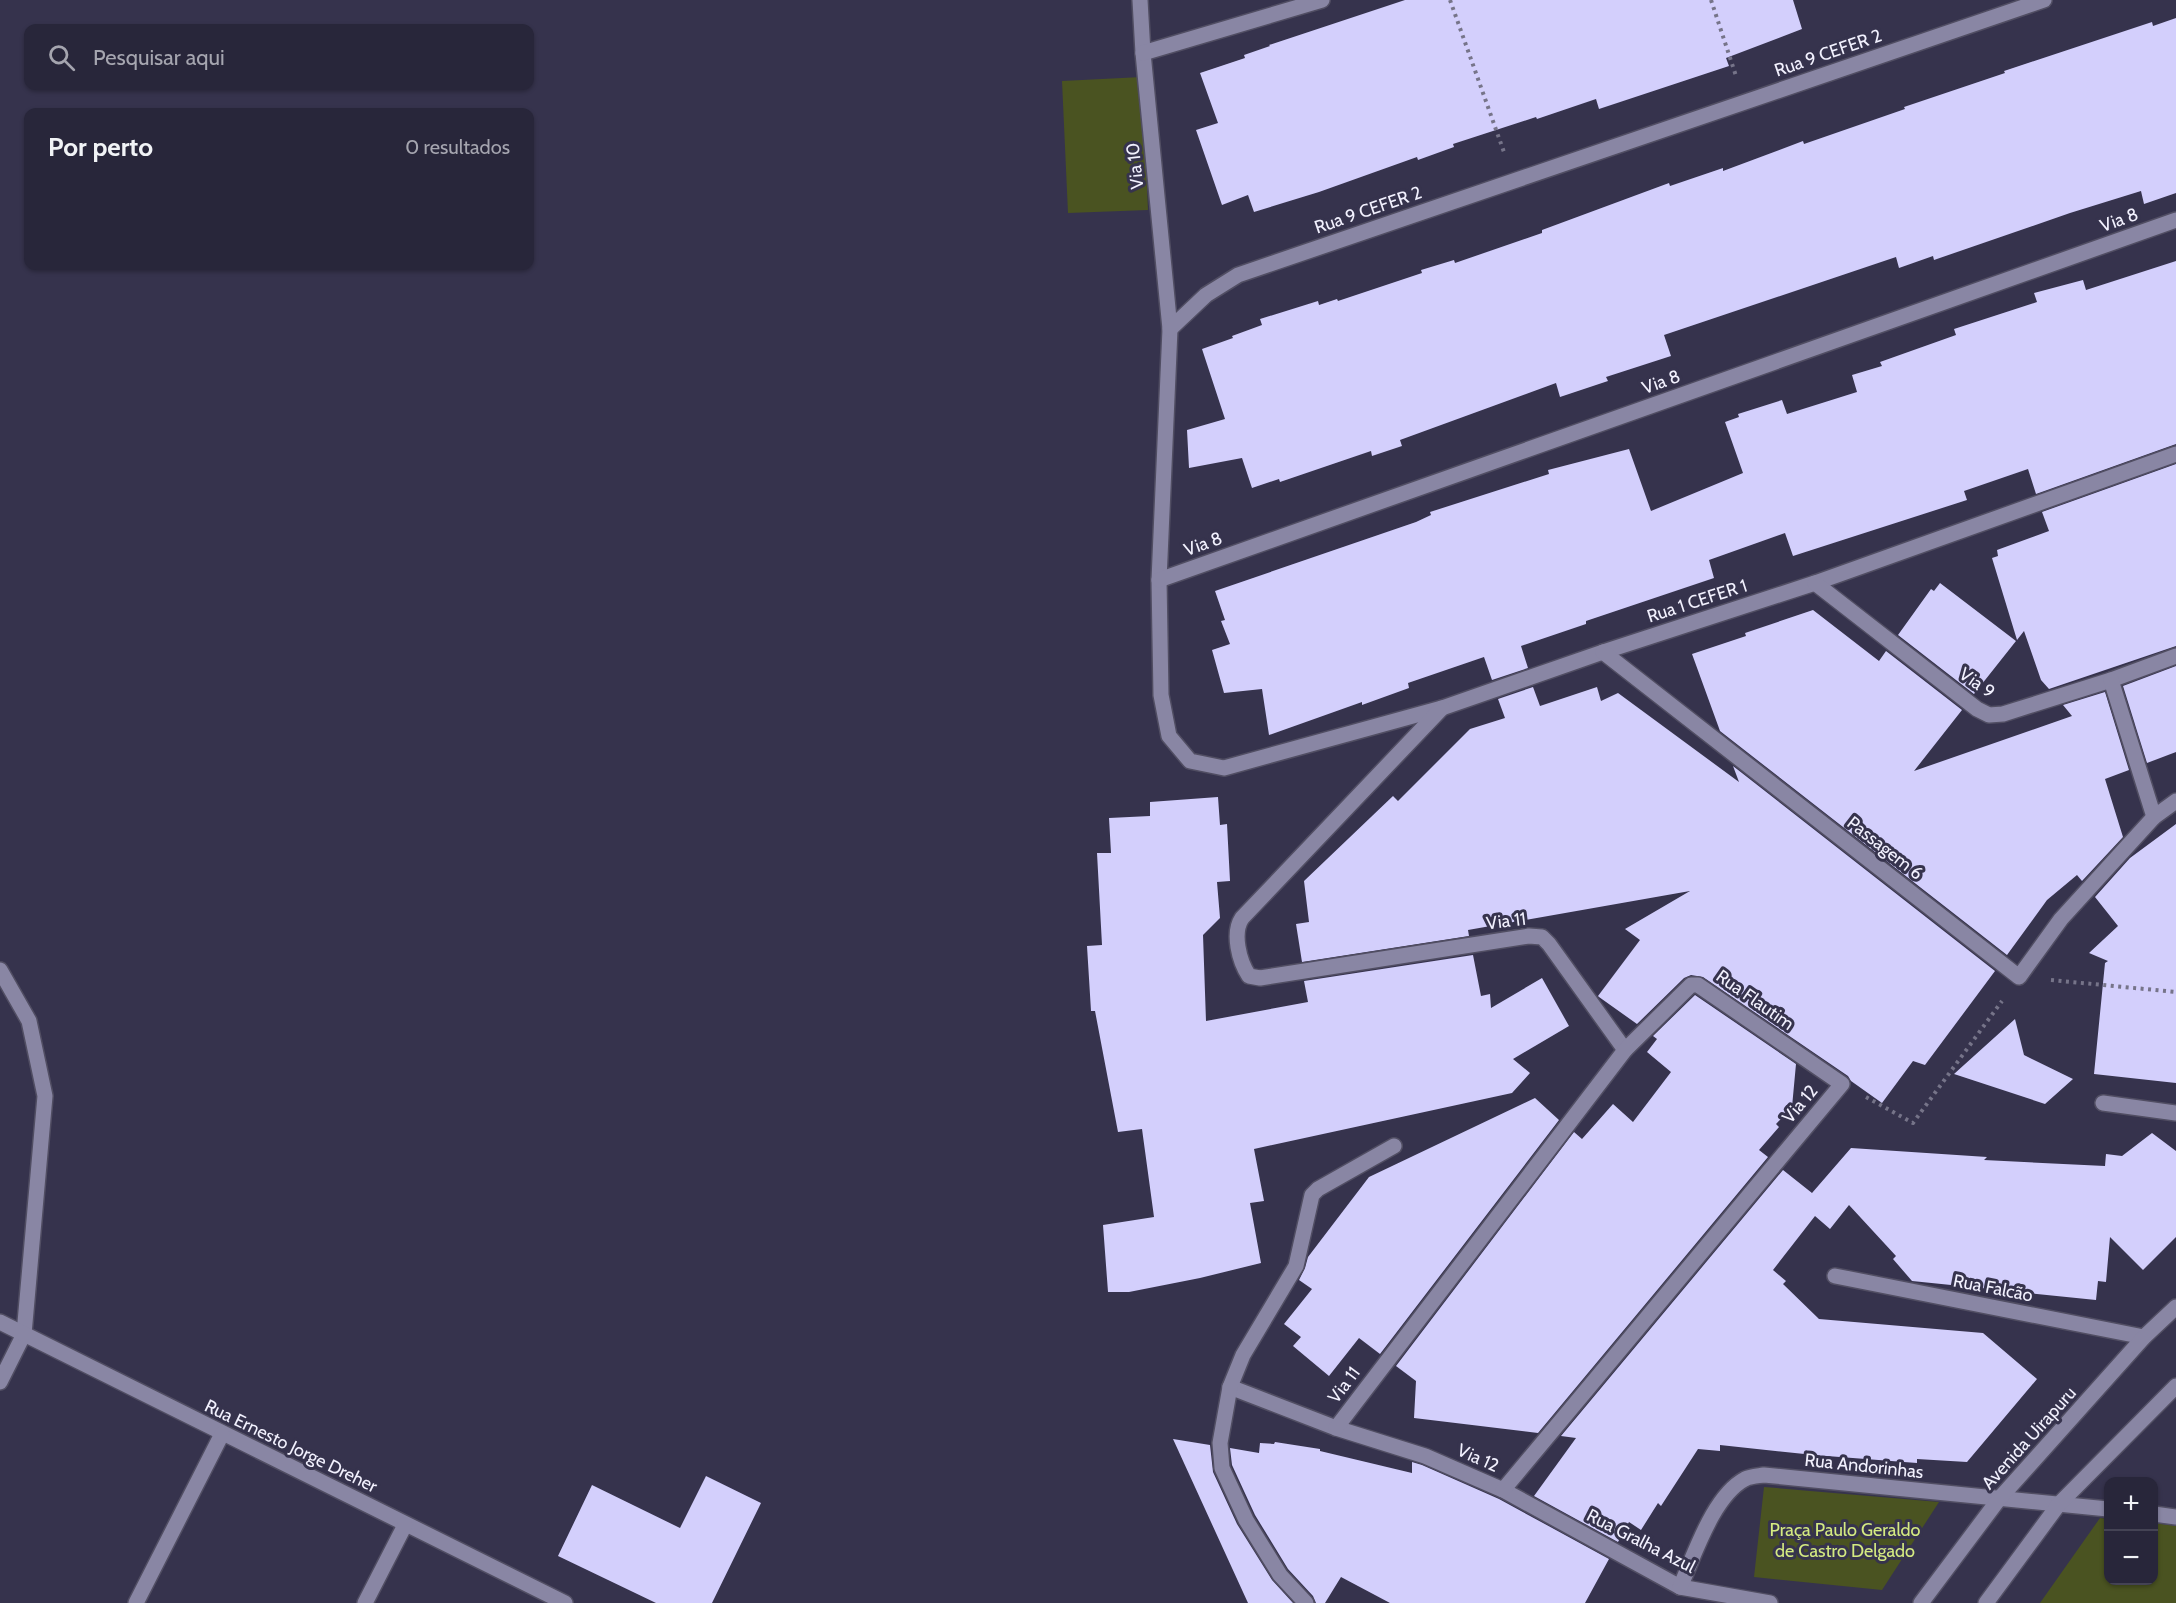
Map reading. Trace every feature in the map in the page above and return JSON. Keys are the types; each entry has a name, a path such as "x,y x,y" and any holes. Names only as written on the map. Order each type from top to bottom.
{"street":[{"name":"Via 10","path":"1140,0 1170,329"},
{"path":"1143,52 1322,0"},
{"name":"Rua 9 CEFER 2","path":"1170,329 1206,295 1238,275 2044,0"},
{"name":"Via 8","path":"1159,580 2176,220"},
{"path":"1159,580 1170,329"},
{"name":"Rua 1 CEFER 1","path":"1159,580 1161,695 1169,736 1190,761 1224,768 1442,708 1603,652 1815,583 2176,454"},
{"name":"Via 9","path":"1815,583 1977,709 1989,715 2004,714 2111,680 2176,656"},
{"name":"Passagem 6","path":"1603,652 2019,977"},
{"path":"2111,680 2154,817"},
{"name":"Via 11","path":"1336,1428 1625,1050 1542,937 1529,936 1260,978 1249,976 1242,966 1237,925 1242,918 1442,708"},
{"path":"2019,977 2061,919 2154,817 2176,801"},
{"path":"0,970 29,1021 45,1096 24,1334 0,1382"},
{"name":"Rua Flautim","path":"1625,1050 1690,985 1698,985 1842,1084"},
{"name":"Via 12","path":"1230,1387 1336,1428 1425,1456 1503,1490 1842,1084"},
{"path":"2103,1103 2176,1113"},
{"path":"1306,1603 1280,1575 1246,1520 1222,1468 1220,1443 1230,1387 1243,1354 1296,1266 1312,1194 1394,1146"},
{"name":"Rua Falcão","path":"1834,1276 2144,1337"},
{"name":"Avenida Uirapuru","path":"1921,1603 1999,1500 2144,1337 2176,1307"},
{"name":"Rua Ernesto Jorge Dreher","path":"0,1322 565,1603"},
{"path":"1986,1603 2059,1504 2176,1386"},
{"path":"136,1603 222,1434"},
{"name":"Rua Andorinhas","path":"1680,1587 1718,1504 1732,1487 1748,1477 1764,1475 1999,1500 2104,1508"},
{"name":"Rua Gralha Azul","path":"1503,1490 1680,1587 1770,1603"},
{"path":"2158,1515 2176,1517"},
{"path":"365,1603 405,1525"}],"path":[{"path":"1450,0 1514,180"},
{"path":"1711,0 1745,102"},
{"path":"1842,1084 1913,1123 2019,977 2176,992"}],"green space":[{"path":"1142,77 1148,210 1068,213 1062,81"},
{"name":"Praça Paulo Geraldo de Castro Delgado","path":"1764,1487 1939,1502 1882,1590 1754,1577"},
{"path":"2100,1518 2104,1518 2104,1585 2158,1585 2158,1524 2176,1526 2176,1603 2040,1603"}],"building":[{"path":"1405,0 1793,0 1802,29 1726,58 1729,66 1599,109 1596,99 1453,144 1454,147 1418,160 1417,157 1319,192 1254,212 1248,195 1222,205 1196,130 1218,123 1200,73 1245,58 1244,55 1269,45"},
{"path":"2176,18 2176,193 2144,204 2141,191 1934,260 1933,256 1899,268 1896,257 1664,335 1671,356 1606,377 1608,381 1560,397 1556,383 1400,440 1402,446 1372,456 1371,451 1280,482 1279,479 1252,488 1242,458 1189,468 1187,430 1225,419 1202,349 1262,325 1260,319 1318,301 1319,305 1337,299 1338,301 1422,273 1421,270 1454,260 1455,263 1542,233 1542,230 1669,183 1670,186 1723,168 1723,171 1803,141 1804,144 1905,109 1904,107 2005,73 2004,71 2152,22 2153,26"},
{"path":"2176,261 2176,444 2036,494 2028,469 1964,491 1967,500 1793,556 1785,533 1709,560 1714,578 1586,621 1586,624 1521,646 1528,668 1492,680 1484,657 1408,683 1409,688 1269,735 1262,689 1224,693 1212,650 1230,644 1221,621 1225,620 1215,591 1416,522 1431,515 1430,512 1549,474 1548,470 1629,449 1651,511 1743,473 1725,422 1739,417 1738,414 1782,400 1787,414 1857,392 1852,375 1882,366 1880,362 1956,335 1954,329 2037,302 2034,293 2083,280 2086,290"},
{"path":"2176,464 2176,646 2049,689 2041,680 2024,631 2017,640 1992,558 1998,556 1997,550 2049,531 2042,512"},
{"path":"1940,583 2016,641 1974,694 1898,635 1931,589 1934,591"},
{"path":"1813,610 1879,661 1886,651 1962,710 1914,771 2072,716 2063,705 2105,692 2129,770 2105,779 2123,837 2082,881 2077,875 2047,900 2007,955 1720,731 1692,654"},
{"path":"2176,666 2176,752 2147,763 2123,686"},
{"path":"1533,687 1540,706 1597,687 1601,701 1618,693 1739,782 1733,766 1995,971 1925,1065 1913,1061 1882,1103 1851,1081 1848,1076 1703,977 1691,975 1684,978 1637,1024 1599,997 1640,940 1625,929 1690,891 1468,930 1469,936 1302,962 1296,924 1309,922 1304,881 1393,796 1398,801 1470,729 1505,718 1498,699"},
{"path":"1218,797 1220,825 1227,824 1230,881 1217,882 1220,918 1203,935 1206,1021 1308,1002 1304,981 1473,955 1481,996 1490,994 1491,1008 1542,978 1569,1026 1513,1059 1530,1073 1512,1093 1254,1149 1264,1201 1250,1203 1261,1263 1129,1292 1108,1292 1103,1225 1154,1217 1142,1129 1118,1132 1095,1011 1091,1011 1087,946 1102,945 1097,853 1111,853 1109,818 1150,816 1150,802"},
{"path":"2176,824 2176,1083 2094,1074 2105,963 2108,961 2089,953 2118,926 2095,897 2130,858"},
{"path":"1695,995 1796,1064 1792,1107 1776,1124 1779,1127 1759,1150 1768,1157 1538,1433 1414,1418 1416,1381 1396,1366 1574,1132 1582,1139 1613,1104 1633,1122 1671,1072 1647,1052 1657,1039 1653,1036"},
{"path":"2015,1019 2024,1055 2073,1079 2045,1104 1954,1074"},
{"path":"1535,1098 1559,1120 1380,1354 1359,1338 1329,1376 1293,1346 1301,1337 1284,1324 1312,1289 1299,1280 1308,1257 1369,1177"},
{"path":"2152,1133 2176,1151 2176,1237 2143,1270 2110,1237 2106,1282 2098,1281 2096,1300 1912,1281 1893,1259 1896,1256 1849,1205 1830,1229 1815,1216 1773,1270 1786,1281 1783,1284 1819,1319 1983,1333 2037,1379 1967,1462 1917,1459 1917,1463 1720,1445 1720,1451 1698,1449 1661,1506 1658,1503 1641,1530 1629,1522 1618,1542 1534,1496 1576,1438 1561,1436 1783,1170 1812,1193 1851,1148 1987,1157 1984,1160 2105,1166 2106,1154 2122,1156"},
{"path":"1173,1439 1210,1445 1213,1472 1237,1524 1272,1580 1293,1603 1248,1603"},
{"path":"1275,1442 1320,1449 1320,1451 1412,1473 1412,1462 1422,1465 1499,1499 1609,1559 1585,1603 1390,1603 1341,1577 1325,1603 1316,1603 1313,1596 1288,1569 1255,1515 1232,1465 1230,1448 1259,1453 1260,1443 1274,1444"},
{"path":"706,1476 761,1503 712,1603 656,1603 558,1556 592,1485 680,1528"}]}
